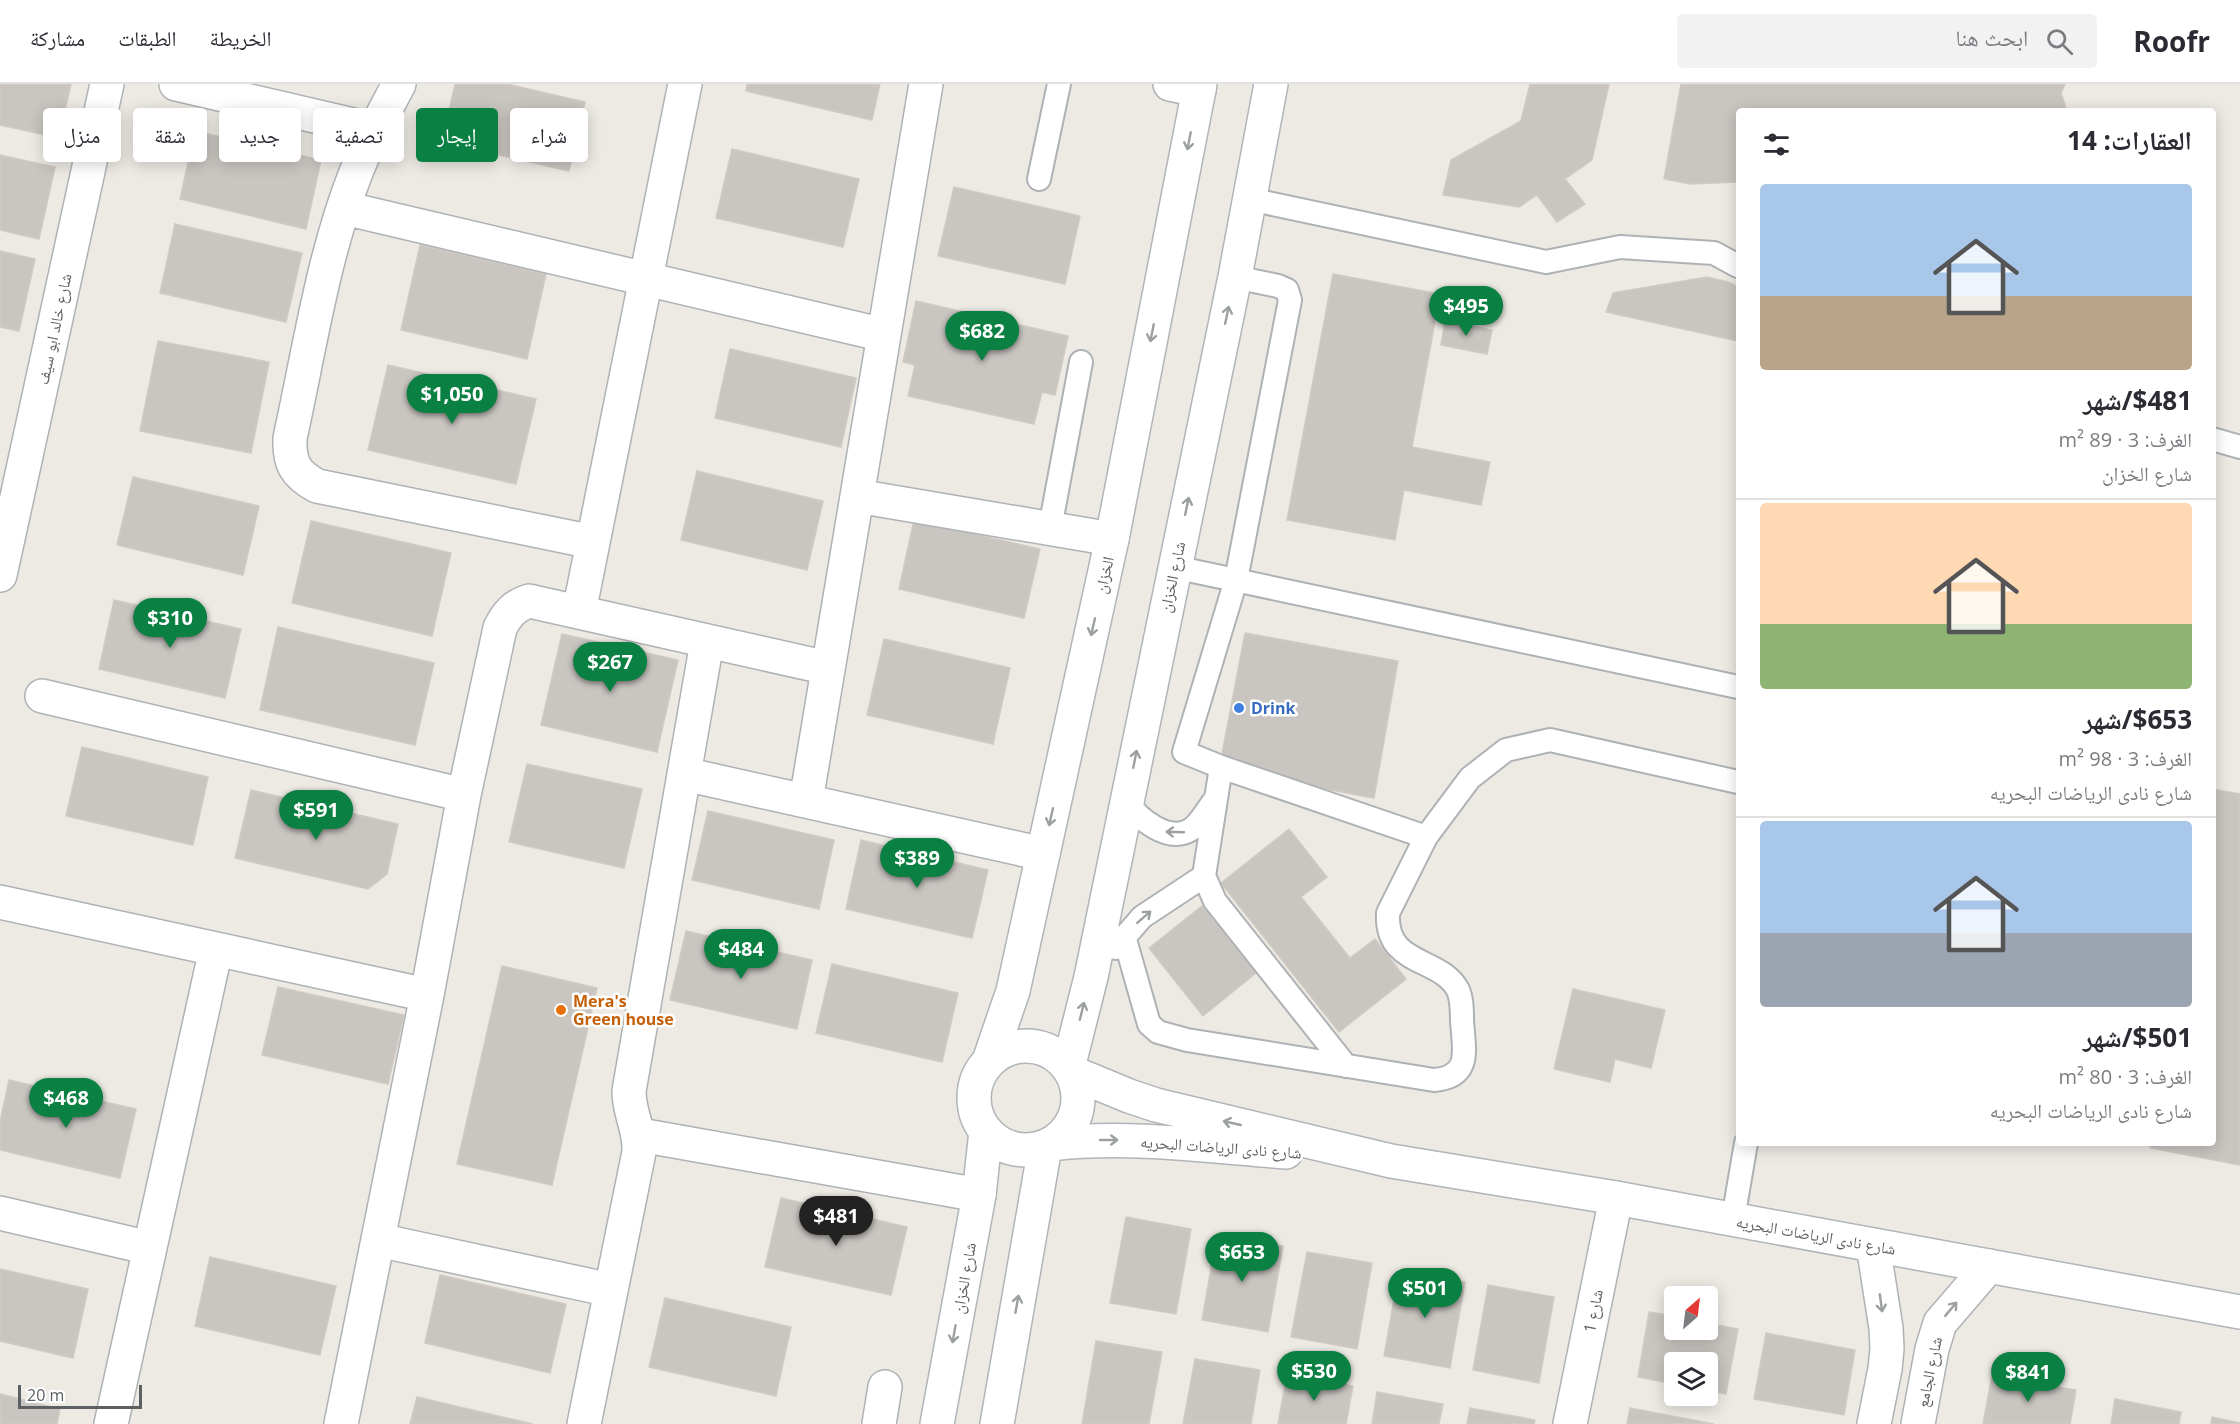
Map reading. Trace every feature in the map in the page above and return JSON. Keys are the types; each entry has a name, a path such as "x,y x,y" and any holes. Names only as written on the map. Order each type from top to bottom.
{"street":[{"name":"شارع خالد ابو سيف","path":"0,574 107,84"},
{"path":"176,84 313,116"},
{"path":"386,108 399,84"},
{"path":"579,612 685,84"},
{"path":"806,801 926,84"},
{"name":"شارع الخزان","path":"1070,1070 1235,277 1271,84"},
{"name":"الخزان","path":"989,1061 1013,991 1113,538 1190,86"},
{"path":"361,162 344,208 326,270 290,438 290,452 294,467 304,478 317,486 593,542"},
{"path":"344,208 884,335"},
{"path":"857,496 1113,538"},
{"path":"341,1424 427,995 464,795 500,628 506,617 514,608 529,601 828,668"},
{"path":"584,1424 639,1152 640,1135 631,1114 629,1091 707,642"},
{"path":"42,696 464,795"},
{"path":"684,774 1042,854"},
{"path":"0,902 427,995"},
{"path":"111,1424 216,949"},
{"path":"1024,1046 1042,1049 1059,1058 1070,1070 1078,1088 1078,1105 1074,1120 1064,1134 1048,1146 1029,1150 1013,1149 998,1143 986,1131 978,1118 974,1103 975,1088 980,1074 989,1061 1005,1050 1024,1046"},
{"name":"شارع نادى الرياضات البحريه","path":"1070,1070 1129,1096 1156,1105 1391,1161 1616,1198 2240,1312"},
{"name":"شارع الخزان","path":"937,1424 979,1195 986,1131"},
{"path":"640,1135 979,1195"},
{"name":"شارع نادى الرياضات البحريه","path":"1048,1146 1087,1140 1148,1141 1391,1161"},
{"path":"997,1424 1048,1146"},
{"name":"شارع 1","path":"1570,1424 1616,1198"},
{"path":"0,1213 150,1248"},
{"path":"378,1240 611,1290"},
{"path":"1874,1245 1887,1349 1874,1424"},
{"name":"شارع الجامع","path":"1918,1424 1932,1349 1940,1323 1989,1266"},
{"path":"879,1424 885,1387"}],"lane":[{"path":"1039,179 1059,84"},
{"path":"1249,199 1546,262 1620,248 1713,253 1736,265"},
{"path":"1235,277 1278,286 1287,290 1290,300 1236,580 1184,752 1221,767 1426,837"},
{"path":"1050,528 1081,362"},
{"path":"2216,440 2240,447"},
{"path":"1174,567 1736,687"},
{"path":"1124,936 1149,1024 1158,1032 1170,1037 1219,1046 1434,1080 1448,1079 1460,1069 1465,1057 1458,990 1442,974 1397,946 1388,925 1388,913 1426,837 1470,778 1506,750 1550,740 1736,782"},
{"path":"1221,767 1204,876 1215,901 1346,1066"},
{"path":"1127,801 1132,810 1147,823 1165,832 1181,834 1192,830 1217,798"},
{"path":"1091,977 1142,916 1204,876"},
{"path":"1732,1219 1745,1146"}],"building":[{"path":"0,84 71,84 66,108 43,108 43,134 0,125"},
{"path":"455,84 507,84 585,102 584,108 510,108 510,158 498,155 498,108 450,108"},
{"path":"747,84 880,84 872,120 746,91"},
{"path":"1530,84 1609,84 1592,160 1565,179 1585,204 1557,222 1537,195 1519,207 1443,195 1451,160 1521,121"},
{"path":"1681,84 2065,84 2061,93 2066,108 1736,108 1736,182 1690,184 1664,179"},
{"path":"207,134 219,137 219,162 301,162 301,155 313,158 313,162 321,162 306,229 180,199 188,162 207,162"},
{"path":"732,149 859,179 843,247 716,218"},
{"path":"0,155 55,167 39,239 0,230"},
{"path":"530,162 571,162 569,171"},
{"path":"954,187 1080,216 1065,284 938,256"},
{"path":"175,224 302,253 286,322 160,293"},
{"path":"420,245 546,274 527,359 401,330"},
{"path":"0,251 35,259 19,331 0,327"},
{"path":"1333,274 1440,294 1412,447 1490,462 1481,505 1404,490 1395,540 1287,520"},
{"path":"1707,277 1728,282 1736,286 1736,341 1606,312 1613,293"},
{"path":"916,301 1068,336 1055,395 1042,392 1034,424 908,396 915,365 903,362"},
{"path":"1445,321 1492,330 1487,354 1441,345"},
{"path":"158,341 269,362 251,453 140,431"},
{"path":"730,349 856,378 841,447 715,418"},
{"path":"388,365 536,399 516,484 368,450"},
{"path":"697,471 823,501 807,570 681,540"},
{"path":"133,477 259,506 243,575 117,545"},
{"path":"914,520 1040,549 1024,618 899,589"},
{"path":"311,521 451,553 432,636 292,603"},
{"path":"114,600 241,629 225,698 99,669"},
{"path":"278,627 434,663 415,745 260,710"},
{"path":"1245,633 1398,661 1374,798 1219,769"},
{"path":"562,634 678,660 657,752 541,725"},
{"path":"884,639 1010,668 993,744 867,715"},
{"path":"82,747 208,777 193,845 66,816"},
{"path":"527,764 642,789 624,868 509,842"},
{"path":"251,790 398,824 387,874 368,889 235,858"},
{"path":"2216,790 2240,794 2240,1165 2150,1146 2216,1146"},
{"path":"708,811 834,840 819,909 692,880"},
{"path":"1289,829 1327,877 1301,897 1350,958 1375,939 1406,979 1339,1032 1221,883"},
{"path":"861,840 988,870 972,938 846,909"},
{"path":"1202,906 1256,973 1203,1016 1149,948"},
{"path":"686,931 812,960 797,1029 670,1000"},
{"path":"832,964 958,993 942,1062 816,1033"},
{"path":"502,966 597,988 552,1185 457,1164"},
{"path":"278,987 404,1015 388,1084 262,1055"},
{"path":"1573,989 1665,1010 1651,1068 1615,1059 1610,1082 1554,1069"},
{"path":"9,1080 136,1109 120,1178 0,1150 0,1122"},
{"path":"781,1198 907,1227 891,1295 765,1267"},
{"path":"1126,1217 1191,1229 1176,1314 1110,1303"},
{"path":"1217,1234 1283,1246 1268,1332 1202,1320"},
{"path":"1307,1252 1372,1263 1357,1349 1291,1337"},
{"path":"210,1257 336,1286 320,1355 195,1326"},
{"path":"0,1269 88,1289 73,1358 0,1341"},
{"path":"1399,1271 1465,1282 1450,1368 1384,1356"},
{"path":"440,1275 566,1304 550,1373 425,1343"},
{"path":"1488,1285 1554,1297 1539,1383 1473,1370"},
{"path":"665,1298 791,1327 776,1396 649,1367"},
{"path":"1649,1312 1664,1314 1664,1340 1718,1340 1718,1325 1738,1329 1726,1394 1718,1392 1718,1352 1664,1352 1664,1382 1638,1377"},
{"path":"1766,1333 1855,1350 1844,1415 1754,1399"},
{"path":"1096,1341 1162,1352 1149,1424 1082,1424"},
{"path":"1195,1359 1260,1370 1251,1424 1183,1424"},
{"path":"1287,1374 1353,1386 1346,1424 1278,1424"},
{"path":"1992,1375 2076,1390 2070,1424 1983,1424"},
{"path":"1377,1392 1443,1404 1439,1424 1372,1424"},
{"path":"0,1394 60,1409 57,1424 0,1424"},
{"path":"417,1397 533,1424 410,1424"},
{"path":"2115,1399 2181,1412 2179,1424 2111,1424"},
{"path":"1470,1408 1535,1420 1534,1424 1467,1424"},
{"path":"1630,1408 1714,1424 1627,1424"},
{"path":"2212,1417 2240,1423 2240,1424 2211,1424"}],"place":[{"name":"Drink","path":"1239,708"},
{"name":"Mera's Green house","path":"561,1010"}]}
